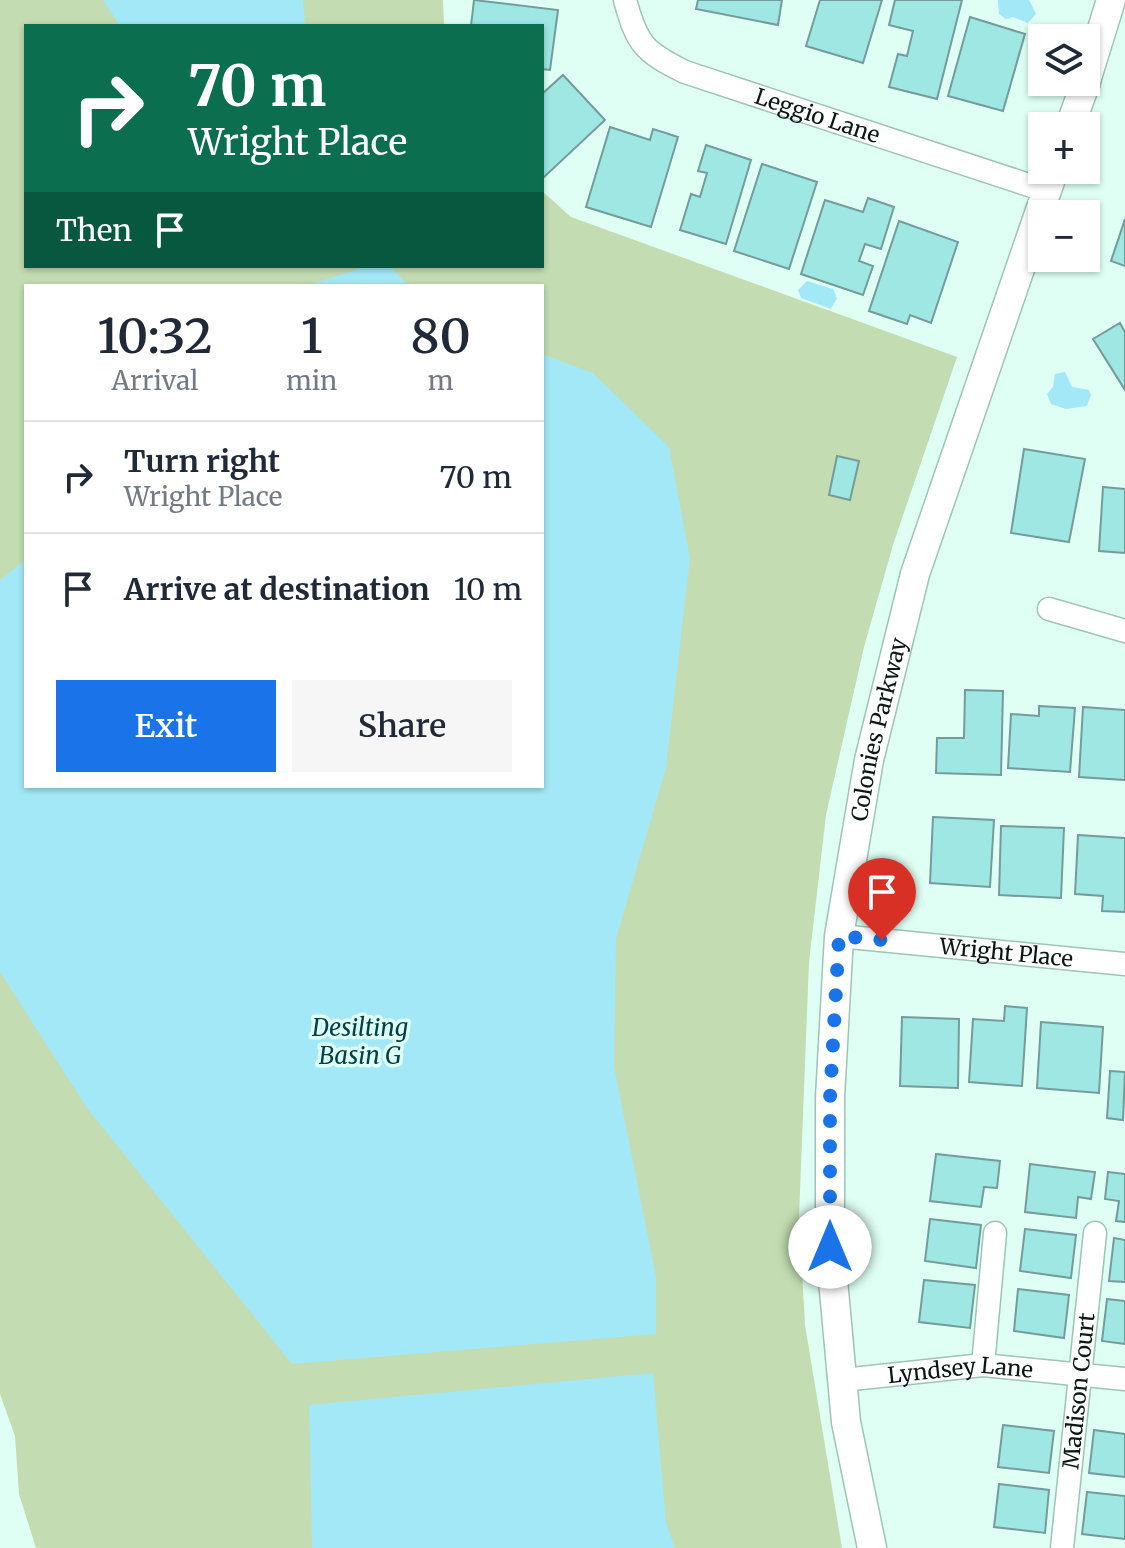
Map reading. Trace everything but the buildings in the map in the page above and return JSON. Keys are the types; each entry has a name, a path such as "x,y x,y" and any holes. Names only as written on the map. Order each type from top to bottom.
{"street":[{"name":"Leggio Lane","path":"625,0 638,41 653,57 685,72 1028,173"},
{"path":"1100,36 1111,0"},
{"name":"Colonies Parkway","path":"872,1548 846,1422 830,1247 830,1098 839,936 869,760 915,574 1050,184"},
{"path":"1049,609 1125,631"},
{"name":"Wright Place","path":"839,936 1125,964"},
{"path":"983,1365 995,1233"},
{"name":"Madison Court","path":"1062,1548 1095,1233"},
{"name":"Lyndsey Lane","path":"843,1380 983,1365 1125,1379"}],"green space":[{"path":"0,0 443,0 444,24 24,24 24,268 544,268 544,193 571,217 957,357 893,545 864,647 826,815 809,962 799,1217 805,1325 842,1548 36,1548 19,1494 15,1436 0,1394"}],"water":[{"path":"103,0 303,0 305,24 119,24"},
{"path":"998,0 1029,0 1036,14 1028,23 1013,17 1006,19 999,14"},
{"path":"362,268 391,268 407,284 311,284"},
{"path":"807,281 833,289 837,298 831,309 801,298 798,290"},
{"name":"Desilting Basin G","path":"544,355 593,373 669,447 690,558 666,768 616,939 614,1067 656,1277 656,1334 292,1364 87,1108 0,972 0,580 24,562 24,788 544,788"},
{"path":"1065,372 1072,387 1089,390 1091,395 1087,406 1066,409 1051,404 1047,394 1053,387 1055,374"},
{"path":"653,1373 666,1523 675,1548 312,1548 309,1405"}],"route":[{"path":"830,1247 830,1098 839,936 882,940"}]}
